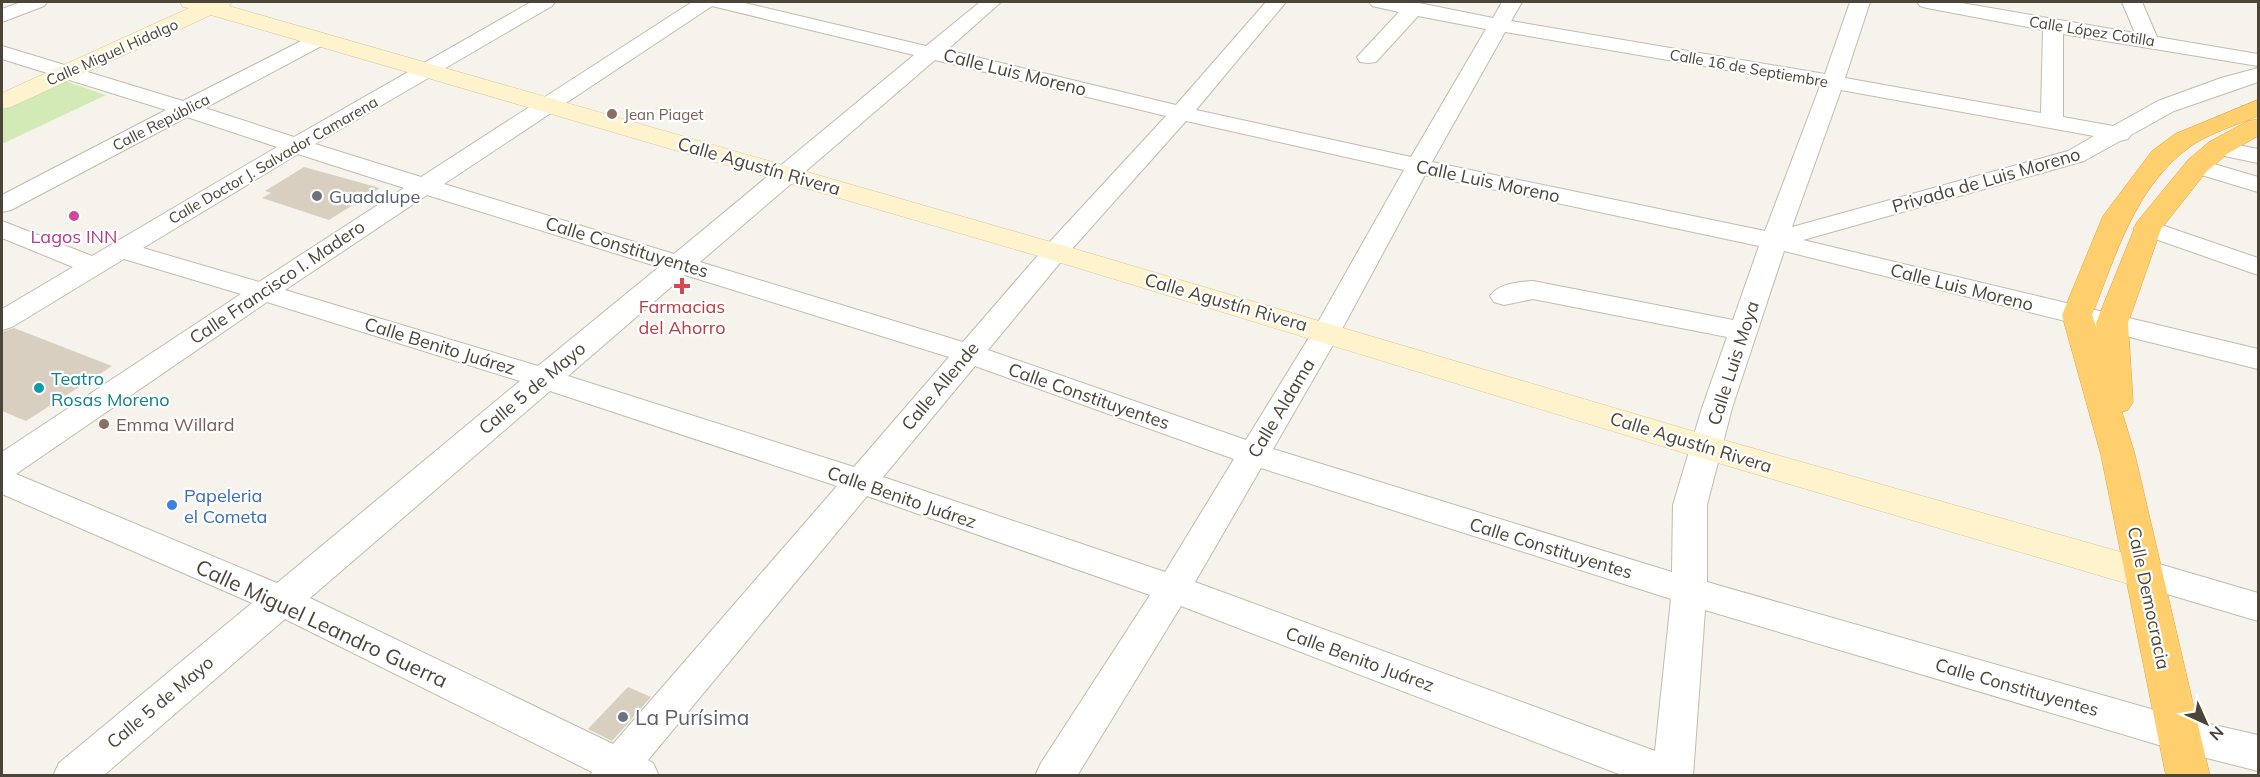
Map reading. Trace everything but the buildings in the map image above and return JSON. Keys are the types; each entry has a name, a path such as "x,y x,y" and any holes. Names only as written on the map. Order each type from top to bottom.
{"highway":[{"path":"2077,315 2117,216 2161,157 2184,139 2259,107"},
{"name":"Calle Democracia","path":"2118,455 2112,323 2147,228 2208,157 2259,125"},
{"name":"Calle Democracia","path":"2077,315 2118,455 2188,776"}],"main road":[{"name":"Calle Agustín Rivera","path":"208,3 425,71 1055,252 1706,447 2142,573"},
{"name":"Calle Miguel Hidalgo","path":"2,102 69,72 208,3"}],"street":[{"path":"2,16 37,2"},
{"name":"Calle Doctor J. Salvador Camarena","path":"2,321 296,145 545,2"},
{"name":"Calle Francisco I. Madero","path":"2,467 263,291 705,2"},
{"name":"Calle Luis Moreno","path":"718,2 1181,113 1418,166 1774,241 2259,359"},
{"name":"Calle 5 de Mayo","path":"73,776 991,2"},
{"name":"Calle Allende","path":"622,772 968,353 1055,252 1181,113 1276,2"},
{"name":"Calle 16 de Septiembre","path":"1379,2 2120,134"},
{"name":"Calle Aldama","path":"1055,776 1173,589 1327,332 1512,2"},
{"name":"Calle Luis Moya","path":"1673,775 1689,591 1690,505 1706,447 1774,241 1860,2"},
{"name":"Calle López Cotilla","path":"1927,2 2053,26 2259,60"},
{"path":"2132,2 2148,40"},
{"path":"1368,57 1414,8"},
{"path":"2052,122 2053,26"},
{"name":"Calle República","path":"2,205 320,39"},
{"name":"Calle Constituyentes","path":"2,52 423,186 968,353 1253,454 1689,591 2179,734 2259,753"},
{"name":"Privada de Luis Moreno","path":"1774,241 2076,156 2120,134 2166,106 2229,83 2259,75"},
{"path":"2208,157 2259,156"},
{"path":"2208,157 2259,185"},
{"path":"2147,228 2259,267"},
{"path":"2,229 94,266"},
{"name":"Calle Benito Juárez","path":"121,250 263,291 861,482 1173,589 1673,775"},
{"path":"1504,296 1518,291 1533,290 1744,331"},
{"name":"Calle Miguel Leandro Guerra","path":"2,481 281,600 622,772"},
{"name":"Calle Agustín Rivera","path":"2142,573 2259,607"}],"green space":[{"path":"65,81 106,95 2,144 2,110"}],"place":[{"name":"Jean Piaget","path":"612,114"},
{"name":"Guadalupe","path":"317,196"},
{"name":"Lagos INN","path":"74,216"},
{"name":"Farmacias del Ahorro","path":"682,286"},
{"name":"Teatro Rosas Moreno","path":"39,388"},
{"name":"Emma Willard","path":"104,424"},
{"name":"Papeleria el Cometa","path":"172,505"},
{"name":"La Purísima","path":"623,717"}]}
